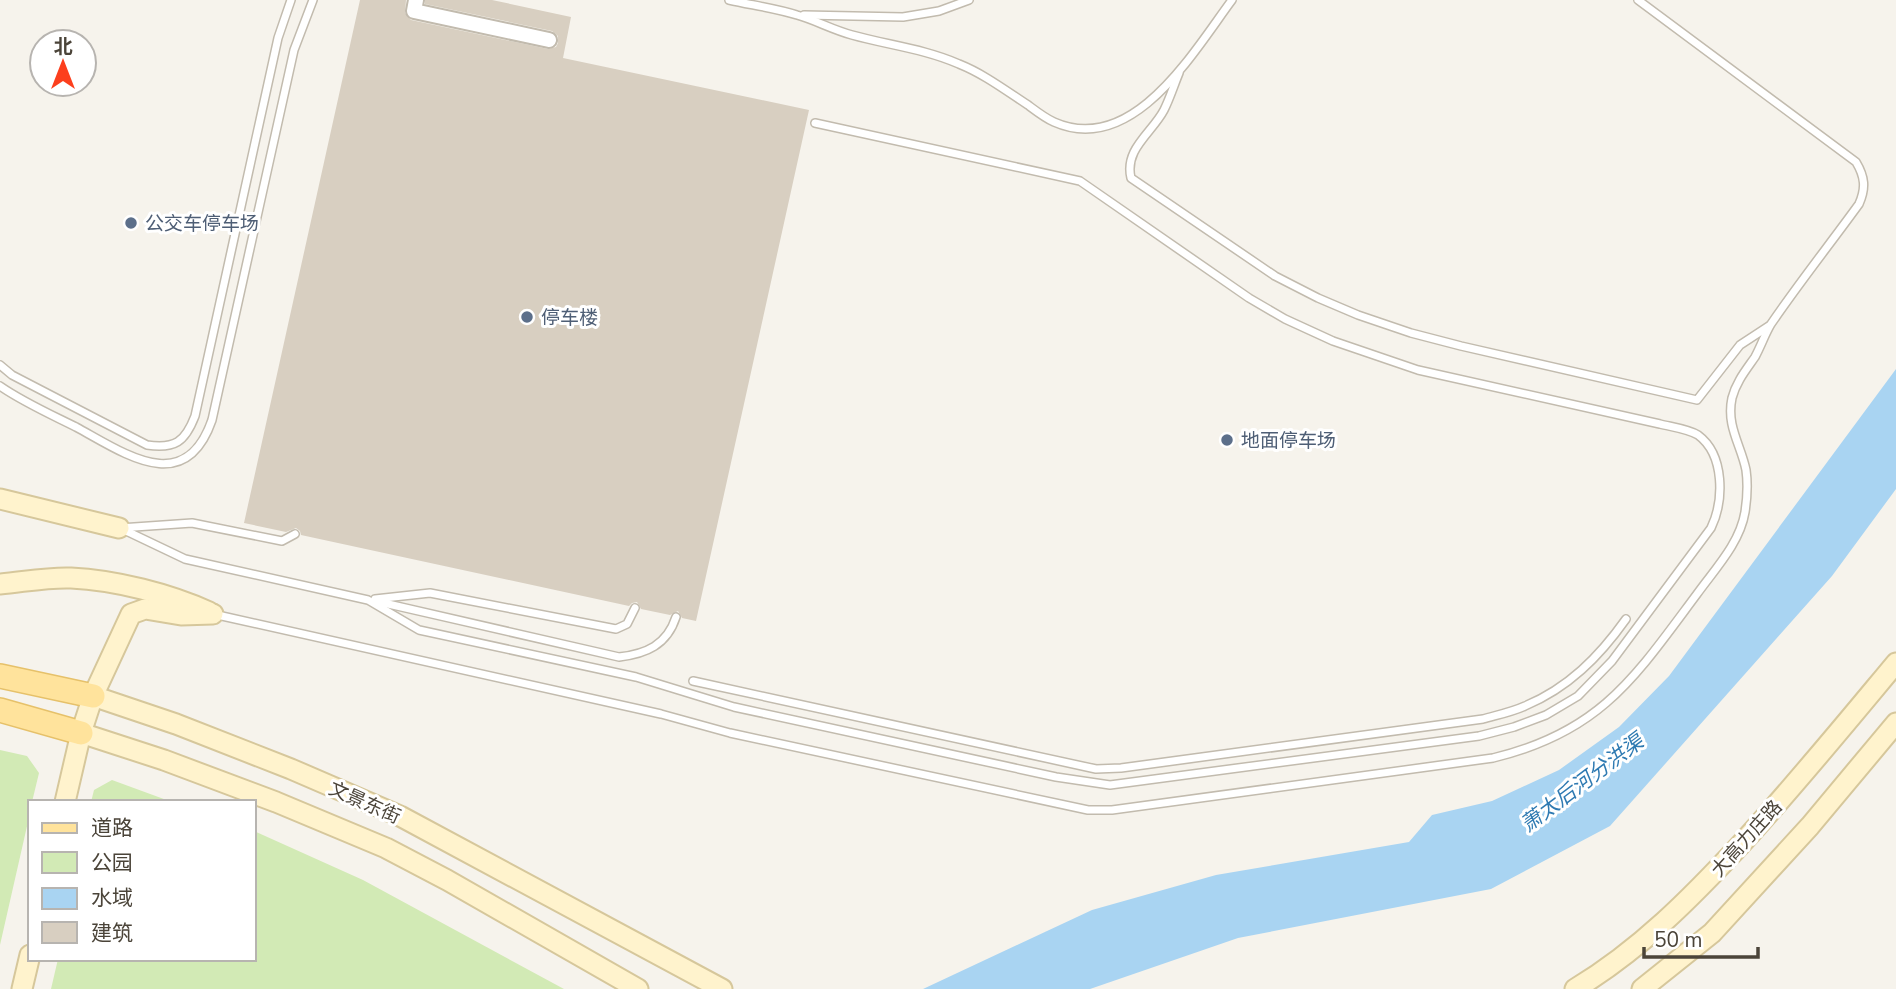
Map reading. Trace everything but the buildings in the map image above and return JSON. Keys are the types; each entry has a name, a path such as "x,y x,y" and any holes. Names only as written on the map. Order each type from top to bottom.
{"main road":[{"path":"0,499 119,528"},
{"path":"0,584 71,578 115,584 182,599 213,614"},
{"path":"65,800 81,733 93,696 131,614 145,608 181,615 213,614"},
{"name":"大高力庄路","path":"1575,989 1607,970 1687,903 1782,799 1896,663"},
{"name":"文景东街","path":"0,676 93,696 176,724 278,764 400,817 715,985"},
{"name":"文景东街","path":"0,710 164,760 386,848 638,989"},
{"name":"大高力庄路","path":"1642,989 1712,933 1810,826 1896,723"},
{"path":"22,989 29,961"}],"street":[{"path":"416,0 414,10 549,40"}],"lane":[{"path":"0,365 12,375 147,445 160,447 182,440 195,416 278,38 291,0"},
{"path":"0,386 138,460 167,463 180,460 200,448 212,420 294,50 313,0"},
{"path":"729,0 797,15 850,35 931,53 986,76 1053,122 1086,128 1106,126 1128,117 1149,103 1179,73 1232,0"},
{"path":"797,15 903,18 939,11 970,0"},
{"path":"213,614 660,713 730,733 1088,810 1122,808 1493,758 1546,741 1579,725 1629,682 1729,551 1745,515 1747,492 1745,468 1733,435 1732,399 1740,378 1756,355 1770,326 1864,194 1862,172 1856,162 1638,0"},
{"path":"1179,73 1163,111 1132,154 1129,167 1131,178 1275,276 1318,298 1420,336 1697,400 1740,345 1770,326"},
{"path":"368,600 419,630 636,677 734,707 1056,777 1110,785 1479,736 1546,715 1577,696 1612,660 1711,528 1719,512 1721,488 1716,461 1696,434 1418,370 1381,359 1296,324 1249,298 1080,181 815,123"},
{"path":"119,528 192,523 282,541 295,534"},
{"path":"119,528 185,559 619,657 652,649 672,630 676,617"},
{"path":"368,600 430,593 616,629 626,624 635,608"},
{"path":"693,681 1096,769 1121,768 1483,719 1524,707 1555,691 1590,665 1626,619"}],"green space":[{"path":"0,750 27,756 39,773 32,800 28,800 28,822 0,945"},
{"path":"112,780 167,800 92,800 94,790"},
{"path":"256,832 363,880 564,989 51,989 58,961 256,961"}],"water":[{"name":"萧太后河分洪渠","path":"1896,369 1896,489 1832,576 1610,826 1491,889 1238,938 1090,989 923,989 1092,910 1216,875 1409,842 1432,815 1492,801 1559,770 1619,727 1669,676"}],"place":[{"name":"公交车停车场","path":"131,223"},
{"name":"停车楼","path":"527,317"},
{"name":"地面停车场","path":"1227,440"}]}
